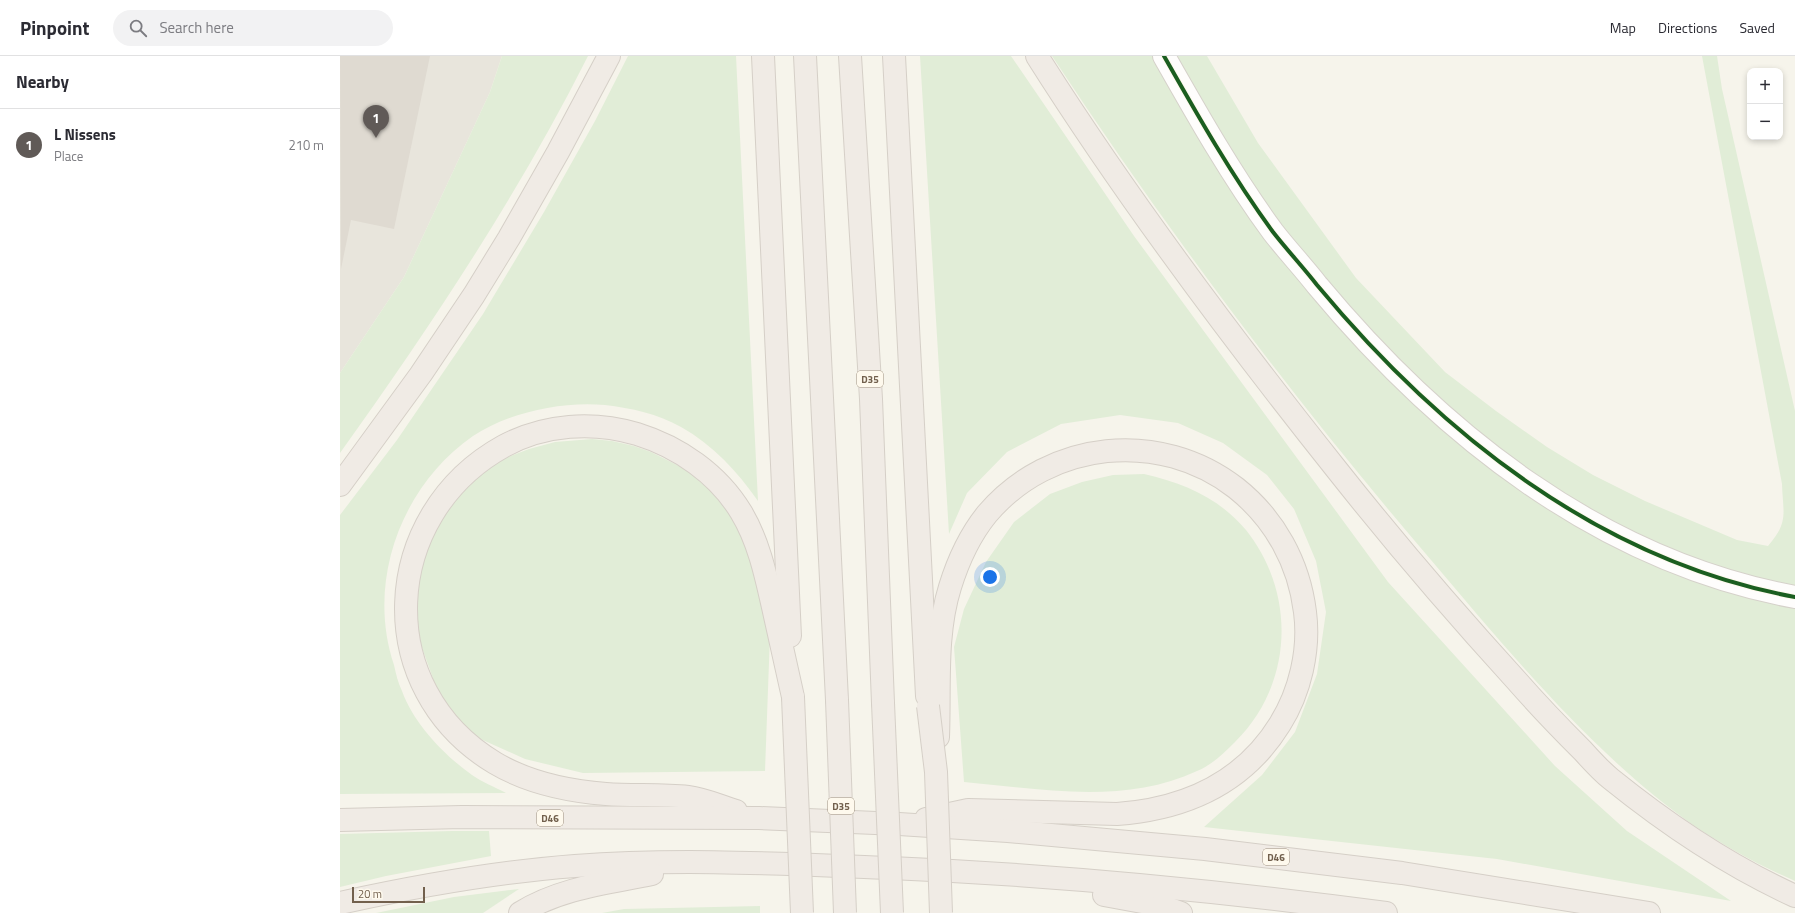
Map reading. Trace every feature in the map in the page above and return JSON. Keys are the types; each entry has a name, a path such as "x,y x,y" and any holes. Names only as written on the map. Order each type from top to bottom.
{"highway":[{"path":"340,485 421,374 474,295 509,238 558,152 609,56"},
{"path":"763,56 802,913"},
{"name":"D35","path":"805,56 846,913"},
{"name":"D35","path":"850,56 871,399 892,913"},
{"path":"894,56 934,706 941,913"},
{"path":"1037,56 1085,131 1166,246 1287,408 1448,606 1551,719 1609,778 1706,848 1762,881 1795,896"},
{"path":"759,818 690,797 589,792 539,781 496,764 463,739 445,720 430,699 424,689 414,664 408,631 407,591 414,554 422,534 444,495 458,480 494,452 514,441 532,434 561,427 580,426 606,428 651,438 692,460 713,478 741,512 763,564 793,697"},
{"path":"899,824 968,810 1117,814 1131,813 1183,802 1225,782 1246,766 1271,738 1283,720 1297,685 1303,664 1306,628 1303,596 1289,553 1275,528 1253,503 1230,483 1194,463 1170,455 1127,450 1086,454 1055,464 1032,476 1002,498 980,523 964,550 950,586 944,609 934,706"},
{"name":"D46","path":"340,820 462,817 759,818 899,824 1118,840 1311,861 1402,873 1649,913"},
{"path":"520,913 545,900 579,888 708,863"},
{"path":"340,903 411,888 496,875 567,867 765,863 980,872 1179,889 1386,913"},
{"path":"980,872 1159,905 1181,913"}],"street":[{"path":"1164,56 1214,143 1274,232 1372,349 1464,433 1513,472 1557,502 1596,526 1636,547 1692,569 1765,592 1795,597"}],"shaded area":[{"path":"340,56 502,56 490,92 404,277 340,373"}],"green space":[{"path":"502,56 588,56 533,159 472,259 407,357 340,453 340,373 404,277 490,92"},
{"path":"628,56 736,56 758,501 733,469 704,442 672,422 654,415 634,410 605,405 588,404 554,407 537,410 503,420 473,436 448,457 426,481 409,509 396,538 388,569 384,601 386,633 399,685 407,703 422,727 431,738 461,767 476,778 506,793 340,794 340,515 397,440 483,314 544,212 595,121"},
{"path":"920,56 1011,56 1134,236 1388,582 1555,766 1627,831 1731,901 1497,859 1204,827 1262,775 1295,732 1317,674 1326,612 1316,561 1294,509 1267,475 1223,443 1178,423 1120,415 1061,424 1007,452 967,493 949,534"},
{"path":"1052,56 1207,56 1258,143 1356,278 1445,372 1496,411 1547,447 1593,475 1645,501 1737,540 1768,546 1775,538 1782,523 1784,510 1782,484 1702,56 1717,56 1722,89 1795,411 1795,881 1757,863 1720,842 1696,827 1659,799 1623,769 1589,736 1523,667 1380,500 1281,377 1187,251 1096,122"},
{"path":"592,439 612,441 634,446 651,452 685,469 713,492 732,515 748,539 770,635 765,771 583,773 525,759 476,737 441,701 415,628 416,588 425,547 452,503 474,479 505,458 529,449 555,442"},
{"path":"1144,474 1187,487 1200,493 1224,509 1246,530 1263,555 1274,582 1280,610 1281,639 1277,667 1268,694 1254,719 1235,742 1213,762 1197,771 1169,782 1141,788 1082,792 1053,791 964,782 954,647 964,609 986,562 1014,522 1050,494 1082,482 1113,475"},
{"path":"489,831 491,856 386,876 340,887 340,834"},
{"path":"519,889 483,913 376,913 454,897"},
{"path":"760,906 760,913 602,913 624,909"}],"building":[{"path":"340,56 430,56 394,229 351,220 341,269"}],"cycle path":[{"path":"1164,56 1229,168 1278,239 1365,340 1417,392 1471,440 1529,483 1591,522 1655,554 1724,579 1795,597"}],"place":[{"name":"L Nissens","path":"376,138"}]}
